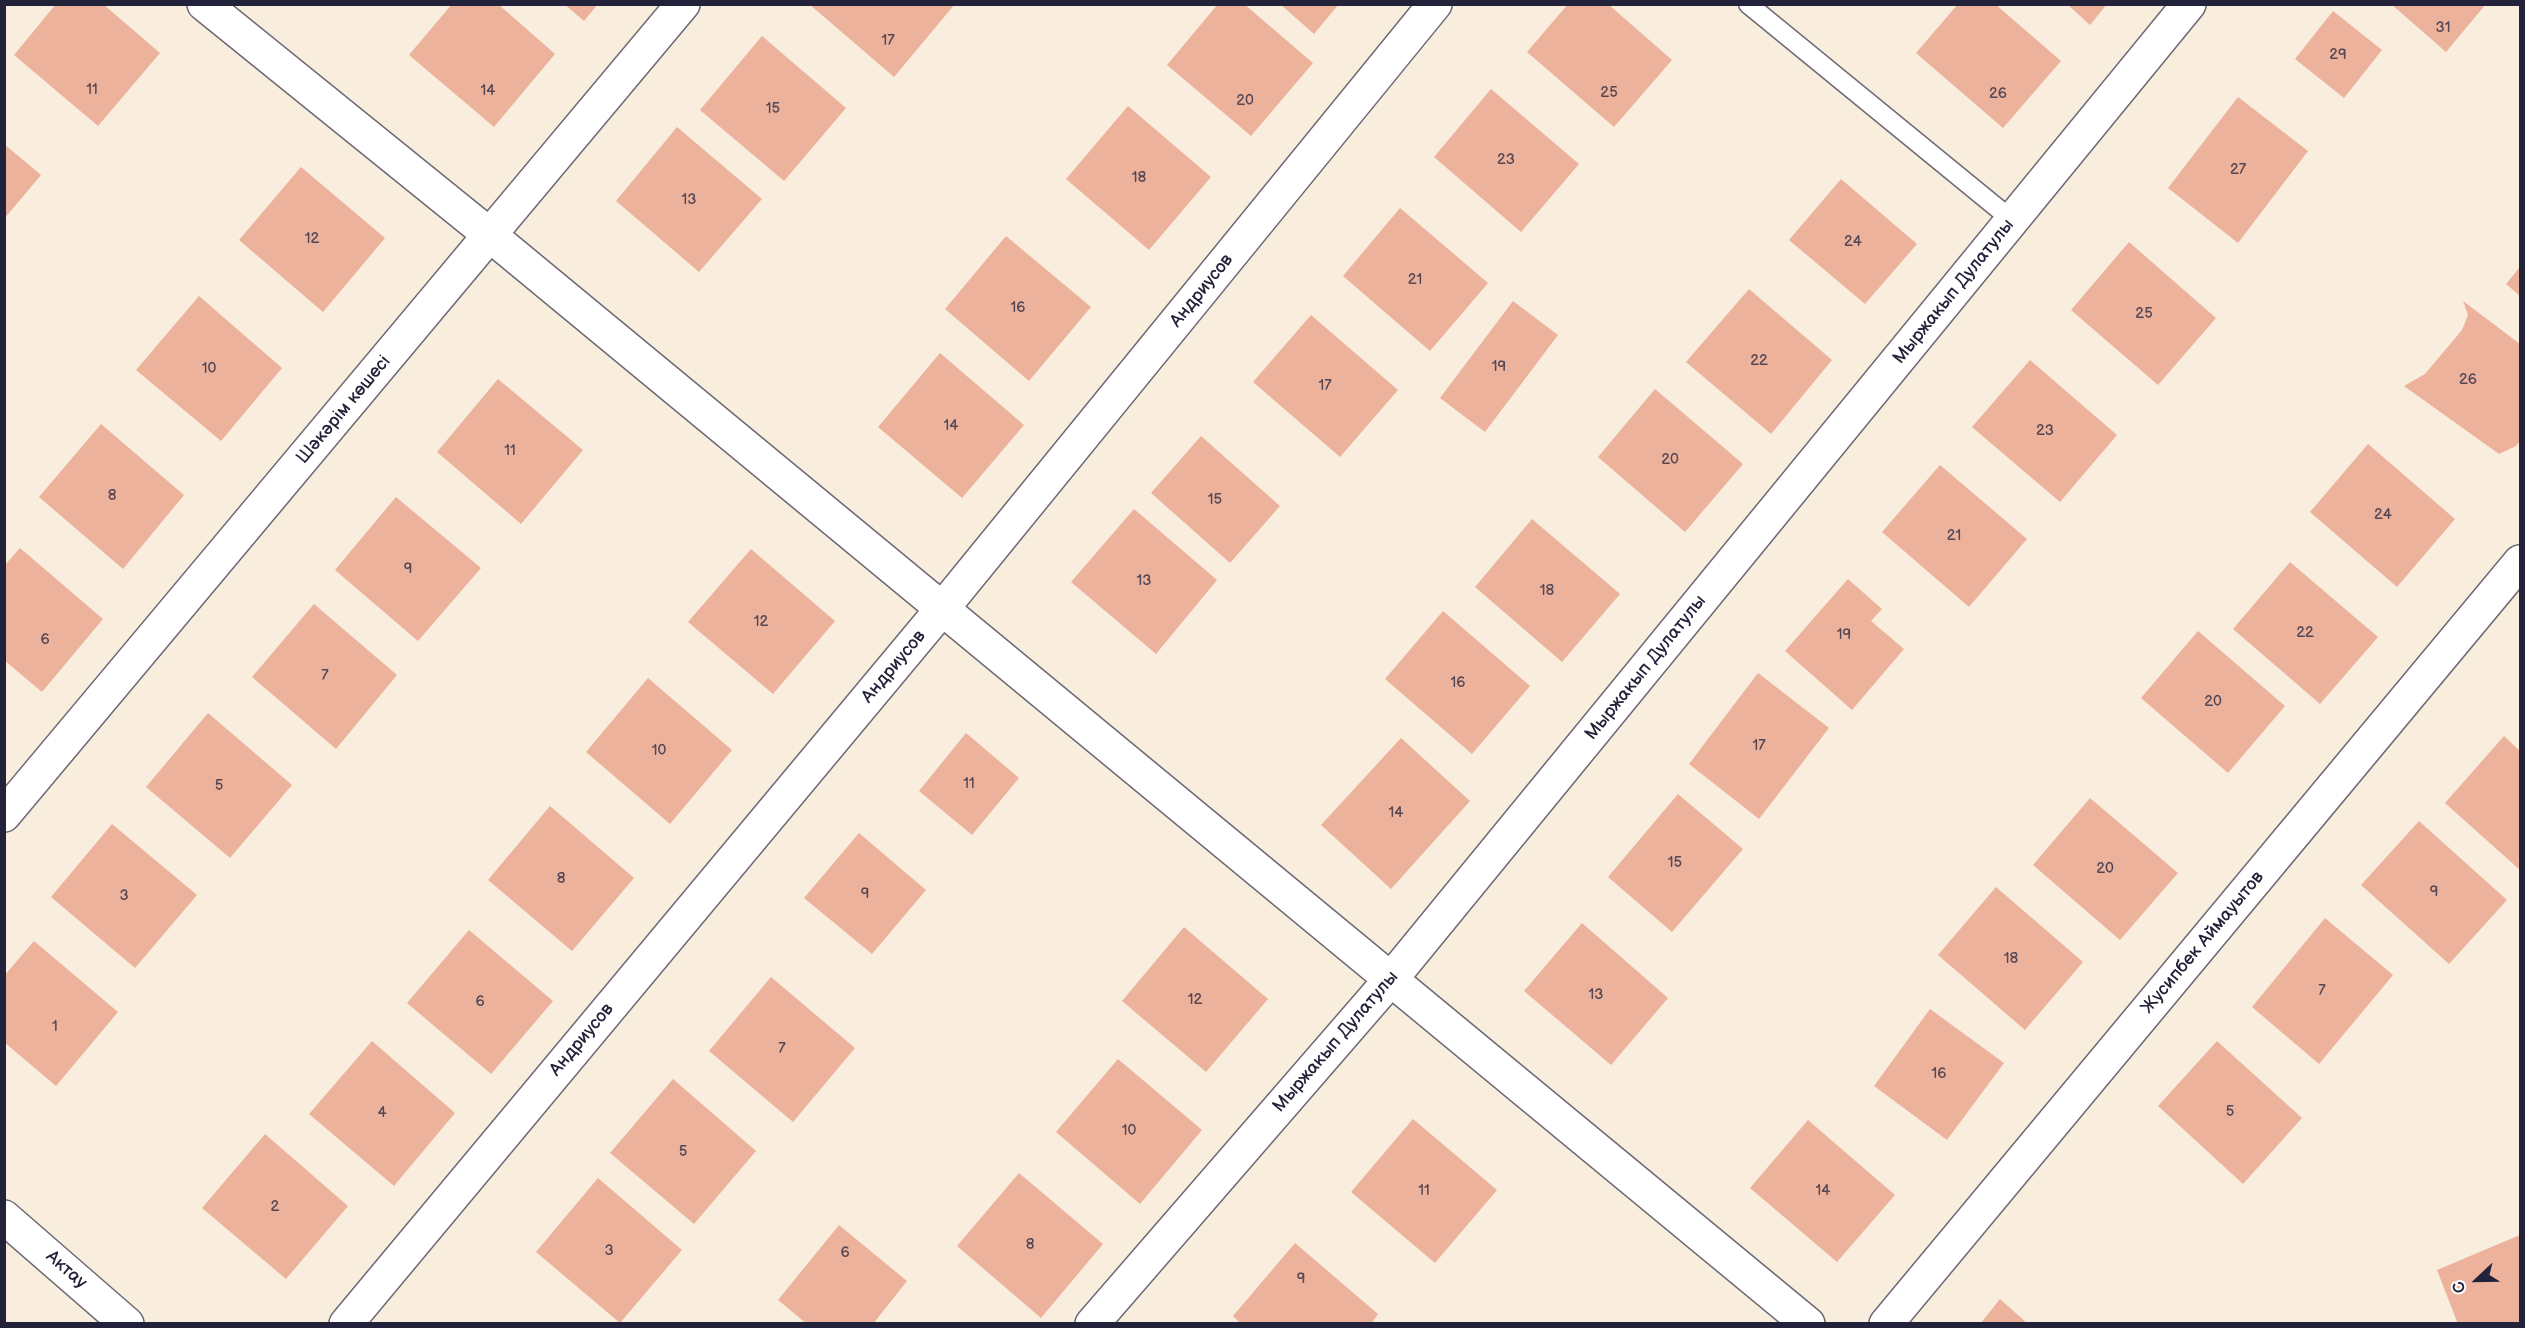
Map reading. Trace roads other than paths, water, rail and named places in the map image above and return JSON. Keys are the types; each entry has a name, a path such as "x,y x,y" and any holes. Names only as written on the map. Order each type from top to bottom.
{"street":[{"path":"204,4 491,236 1808,1323"},
{"name":"Шәкәрім көшесі","path":"4,815 683,4"},
{"name":"Андриусов","path":"346,1323 942,609 1435,4"},
{"name":"Мыржакып Дулатулы","path":"1092,1323 1391,980 2189,4"},
{"name":"Жусипбек Аймауытов","path":"1886,1323 2520,562"},
{"name":"Актау","path":"4,1216 128,1323"}],"lane":[{"path":"1748,4 2013,220"}]}
